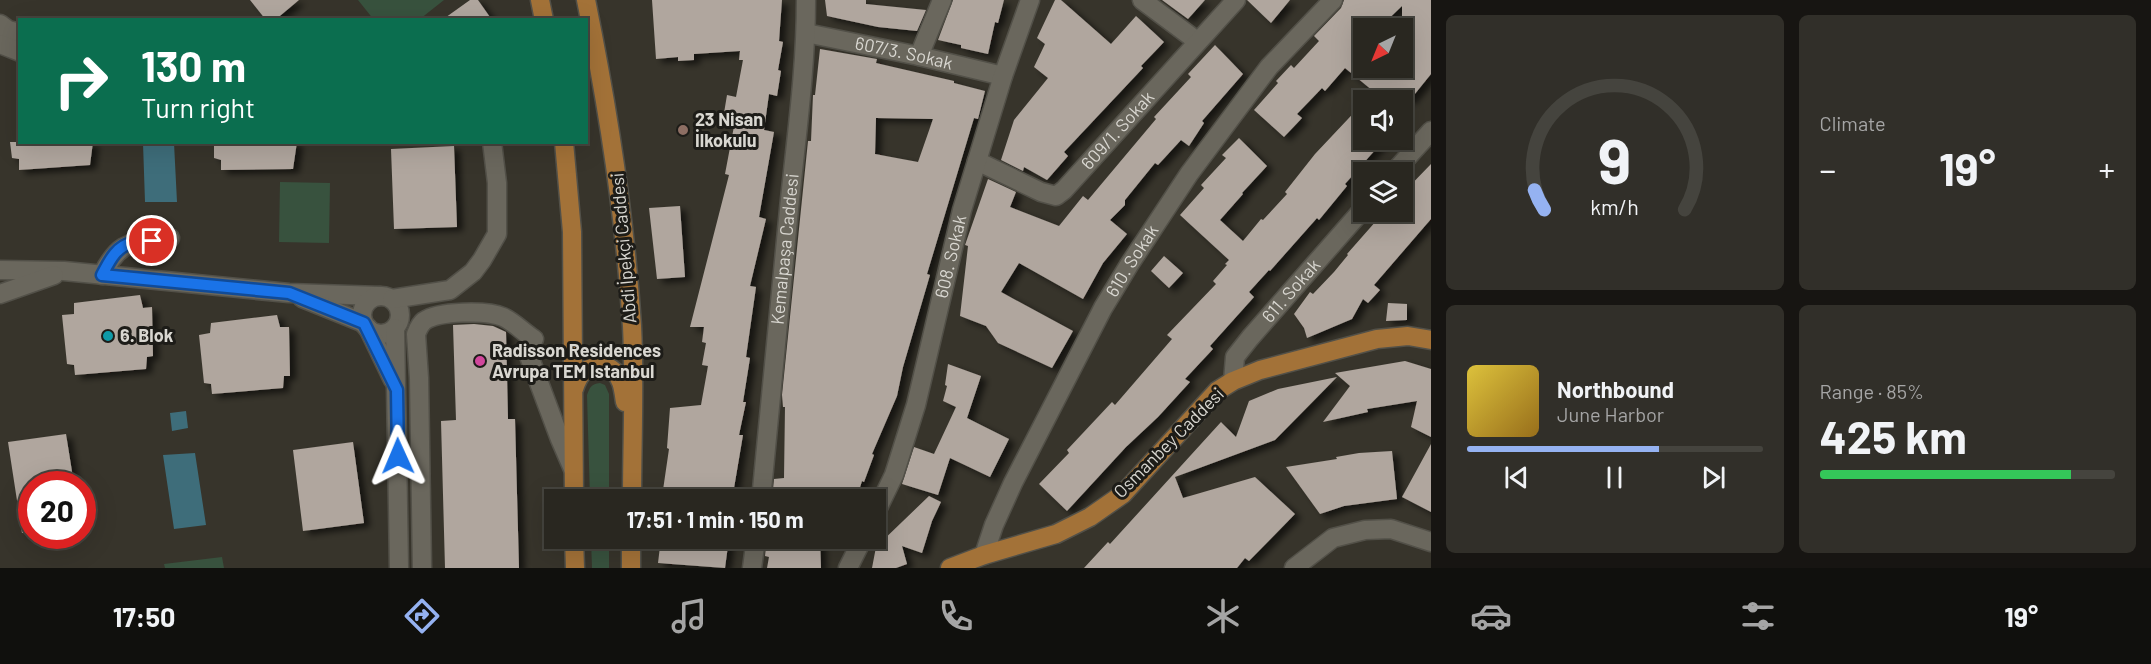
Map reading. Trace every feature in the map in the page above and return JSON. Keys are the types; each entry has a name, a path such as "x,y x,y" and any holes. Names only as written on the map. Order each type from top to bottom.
{"main road":[{"path":"540,0 544,18"},
{"name":"Abdi İpekçi Caddesi","path":"586,0 601,73 619,183 632,328 632,489"},
{"path":"564,144 572,232 574,489"},
{"name":"Osmanbey Caddesi","path":"950,568 984,555 1056,534 1090,517 1123,494 1217,391 1233,381 1260,370 1377,339 1408,336 1431,340"},
{"path":"573,391 583,373 592,368 605,366 613,369 621,381 632,424"},
{"path":"574,549 575,568"},
{"path":"632,549 633,565"}],"street":[{"name":"Kemalpaşa Caddesi","path":"762,489 775,337 799,128 806,33 806,0"},
{"path":"919,56 942,0"},
{"name":"608. Sokak","path":"886,492 894,476 916,405 962,210 1003,76 1030,0"},
{"path":"1142,0 1197,41"},
{"name":"609/1. Sokak","path":"977,160 1041,192 1056,196 1064,190 1236,0"},
{"name":"610. Sokak","path":"984,555 994,525 1013,483 1103,308 1129,265 1189,174 1269,67 1326,2"},
{"path":"0,24 8,30 18,32"},
{"name":"607/3. Sokak","path":"806,33 1003,76"},
{"path":"0,44 18,51"},
{"path":"1403,162 1431,131"},
{"path":"0,270 64,271 289,293 386,298 450,290 473,273 496,234 497,183 492,144"},
{"name":"611. Sokak","path":"1233,381 1235,357 1353,221"},
{"path":"102,275 115,254 130,243 170,238"},
{"path":"0,294 64,271"},
{"path":"289,293 366,326 378,334 384,334 395,328 400,310 386,298 374,297 364,305 362,317 366,326 397,390"},
{"path":"422,568 419,378 416,334 424,321 444,314 494,314 513,322 531,347 560,439 573,469"},
{"path":"395,328 399,568"},
{"path":"1294,568 1333,538 1365,530 1391,529 1431,542"},
{"path":"752,568 755,549"},
{"path":"848,568 858,549"}],"green space":[{"path":"358,0 444,0 421,18 372,18"},
{"path":"280,182 330,183 329,243 279,242"},
{"path":"605,385 609,394 609,489 590,489 587,395 591,386"},
{"path":"591,549 609,549 609,568 592,568"},
{"path":"222,557 224,568 165,568 164,564"}],"water":[{"path":"143,144 174,144 177,202 145,202"},
{"path":"186,411 188,428 172,431 170,413"},
{"path":"195,453 206,525 174,529 163,455"}],"building":[{"path":"250,0 299,0 277,18 264,18"},
{"path":"470,0 478,0 491,18 445,18"},
{"path":"652,0 782,0 779,41 783,42 778,70 781,71 777,96 769,94 764,130 774,132 759,217 766,219 750,286 756,287 746,357 750,358 743,402 746,402 739,435 743,435 734,489 663,489 669,449 667,448 670,408 701,405 708,366 702,365 706,343 702,342 704,327 690,327 729,175 725,174 735,121 723,119 727,95 736,97 743,60 739,60 740,51 694,54 694,60 678,61 678,57 656,59"},
{"path":"825,0 866,0 866,4 926,10 917,31 878,27 827,16"},
{"path":"953,0 1004,0 998,23 995,22 988,54 938,40"},
{"path":"1055,0 1061,0 1111,44 1136,16 1164,42 1141,66 1143,68 1064,152 1068,156 1047,180 1024,167 1023,171 1001,160 1014,120 1048,78 1034,67 1045,44 1037,38"},
{"path":"1162,0 1205,0 1188,19"},
{"path":"1247,0 1290,0 1271,23"},
{"path":"1344,0 1431,0 1431,74 1413,96 1413,90 1372,90 1357,78 1413,78 1413,18 1402,18 1402,6 1389,18 1353,18 1353,75 1345,68 1325,91 1322,88 1297,114 1302,118 1284,137 1254,110 1291,65 1294,68 1319,41 1314,36 1341,8"},
{"path":"1215,45 1243,74 1202,121 1204,123 1189,146 1181,140 1158,165 1155,163 1125,200 1125,205 1110,220 1127,234 1103,263 1083,299 1019,263 1001,292 1073,331 1052,368 998,343 986,326 960,316 968,246 965,245 988,179 1016,192 1010,207 1059,226 1083,196 1088,200 1156,119 1154,117 1191,77 1188,74"},
{"path":"820,49 877,59 876,63 954,81 954,83 985,91 978,119 974,118 927,274 930,275 903,367 897,396 859,489 773,489 774,479 784,478 785,407 783,407 782,395 808,141 811,141 813,95 815,95","holes":["876,118 933,119 918,162 875,154"]},
{"path":"1353,114 1353,150 1375,150 1364,162 1353,162 1353,175 1345,184 1347,186 1319,220 1317,218 1249,292 1254,297 1210,346 1213,349 1185,379 1190,382 1067,511 1039,484 1112,402 1115,405 1172,339 1167,335 1216,284 1213,281 1229,260 1180,215 1204,188 1201,185 1226,158 1222,155 1239,138 1267,166 1220,220 1243,241 1261,219 1263,220 1287,194 1285,192 1315,154"},
{"path":"10,142 18,142 18,144 93,144 90,165 19,170 19,159 12,158"},
{"path":"214,144 297,144 293,169 221,170 221,160 214,158"},
{"path":"454,146 457,227 394,229 391,149"},
{"path":"1431,164 1431,219 1374,285 1380,290 1368,303 1363,299 1352,319 1307,338 1304,328 1294,314 1310,292 1313,294 1334,272 1375,222 1413,222 1413,183"},
{"path":"680,206 685,277 657,279 649,208"},
{"path":"1164,256 1183,273 1169,288 1151,271"},
{"name":"6. Blok","path":"140,295 143,308 152,307 153,356 147,357 146,369 75,375 74,365 67,364 62,315 74,314 74,303"},
{"path":"1388,303 1407,304 1407,320 1386,321"},
{"path":"277,315 280,327 289,327 290,376 284,376 283,388 212,394 211,384 204,383 199,335 210,333 211,323"},
{"path":"453,325 493,326 506,332 508,419 515,419 519,568 445,568 441,421 456,420"},
{"path":"1405,361 1431,369 1431,437 1411,427 1417,401 1367,409 1368,412 1323,422 1350,386 1335,373"},
{"path":"948,364 981,376 967,418 1009,439 990,477 950,458 938,495 902,484 914,447 934,454 956,407 943,401 947,386 945,385"},
{"path":"1337,377 1275,440 1175,477 1183,498 1255,477 1295,514 1249,561 1245,558 1237,568 1084,568 1108,542 1110,544 1221,422 1236,437 1249,401 1278,389"},
{"path":"66,434 72,471 18,471 18,507 8,442"},
{"path":"353,442 364,523 303,531 293,450"},
{"path":"1431,444 1431,512 1402,497"},
{"path":"1392,451 1397,499 1344,506 1320,514 1286,467 1359,453"},
{"path":"929,496 941,502 932,521 922,553 902,546 907,564 896,568 872,568 876,549 886,549 886,537"},
{"path":"660,549 728,549 725,568 658,563"},
{"path":"766,549 820,549 821,568 767,568 769,557 765,556"}],"place":[{"name":"23 Nisan İlkokulu","path":"683,130"},
{"name":"6. Blok","path":"108,336"},
{"name":"Radisson Residences Avrupa TEM Istanbul","path":"480,361"}],"route":[{"path":"152,241 130,243 119,249 110,259 102,275 289,293 364,323 397,390 398,456"}]}
